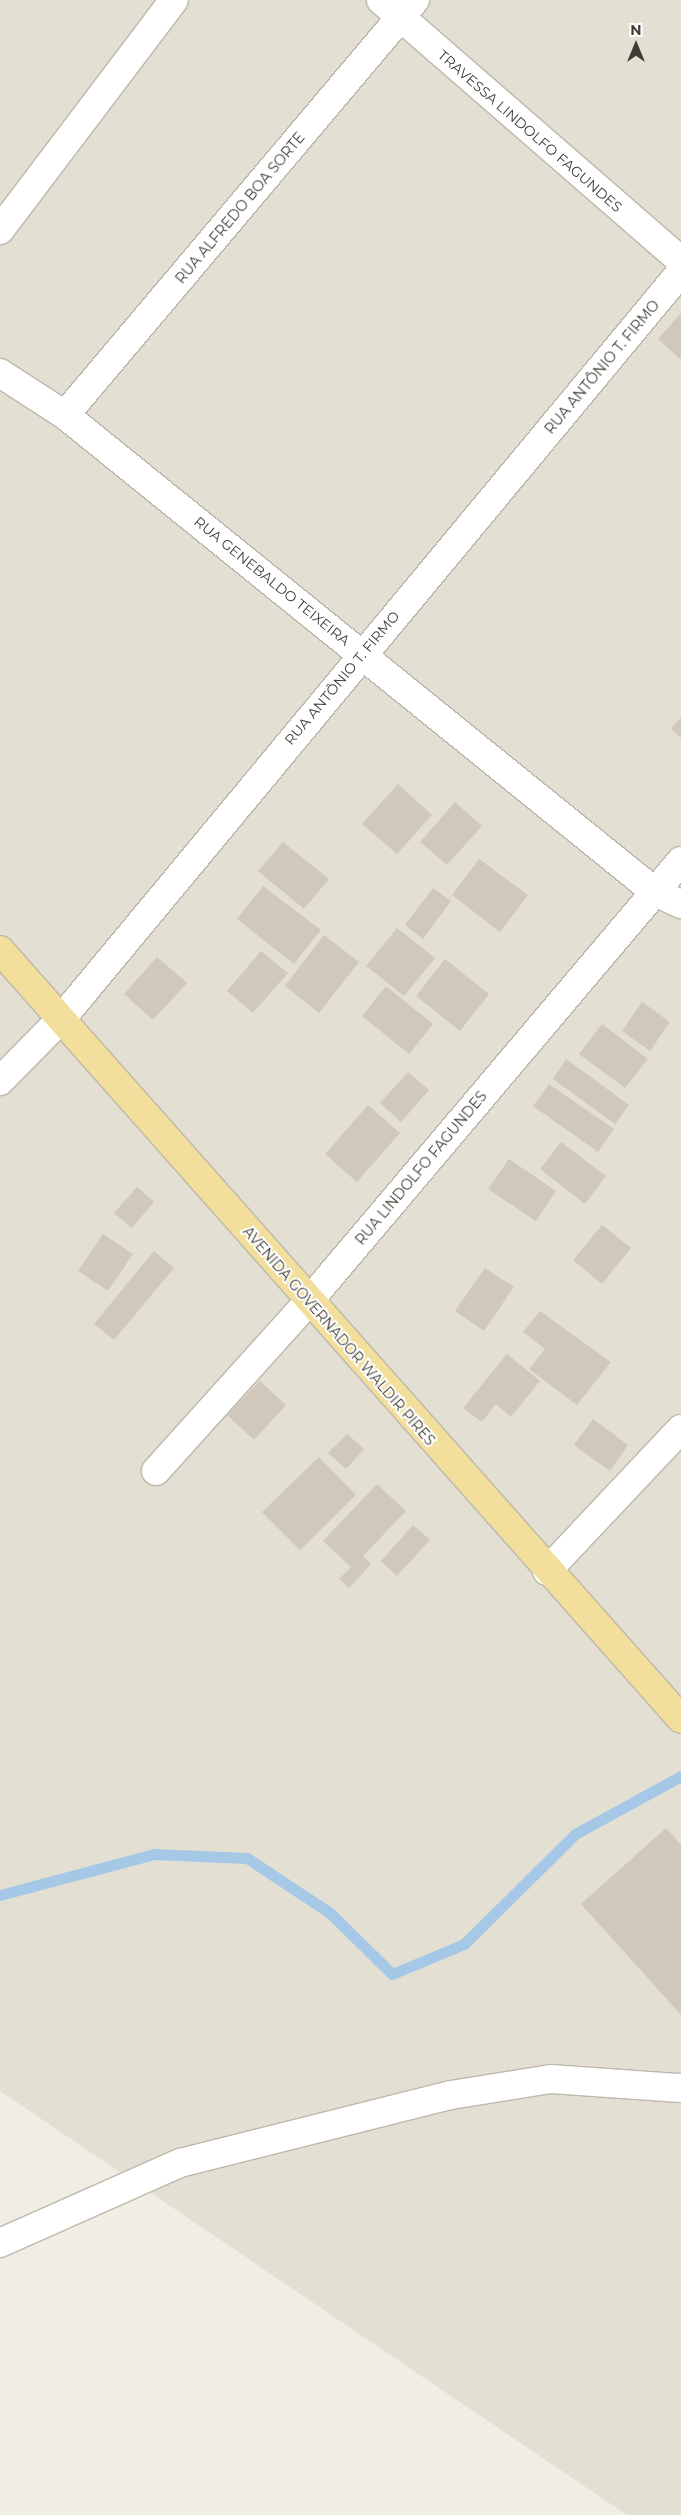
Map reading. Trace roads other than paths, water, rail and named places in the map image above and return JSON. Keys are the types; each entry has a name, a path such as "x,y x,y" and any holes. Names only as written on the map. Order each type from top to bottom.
{"main road":[{"name":"AVENIDA GOVERNADOR WALDIR PIRES","path":"0,950 62,1018 547,1571 681,1719"}],"street":[{"path":"0,230 174,0"},
{"name":"TRAVESSA LINDOLFO FAGUNDES","path":"398,6 681,261"},
{"name":"RUA ALFREDO BOA SORTE","path":"66,415 398,6"},
{"name":"RUA ANTÔNIO T. FIRMO","path":"0,1081 62,1018 362,653 681,272"},
{"name":"RUA GENEBALDO TEIXEIRA","path":"0,373 66,415 655,892 681,904"},
{"name":"RUA LINDOLFO FAGUNDES","path":"156,1471 309,1301 681,861"},
{"path":"547,1571 681,1429"},
{"path":"0,2243 180,2163 451,2096 551,2079 681,2088"}],"waterway":[{"path":"0,1895 154,1854 247,1858 330,1913 392,1974 464,1944 575,1834 681,1776"}]}
